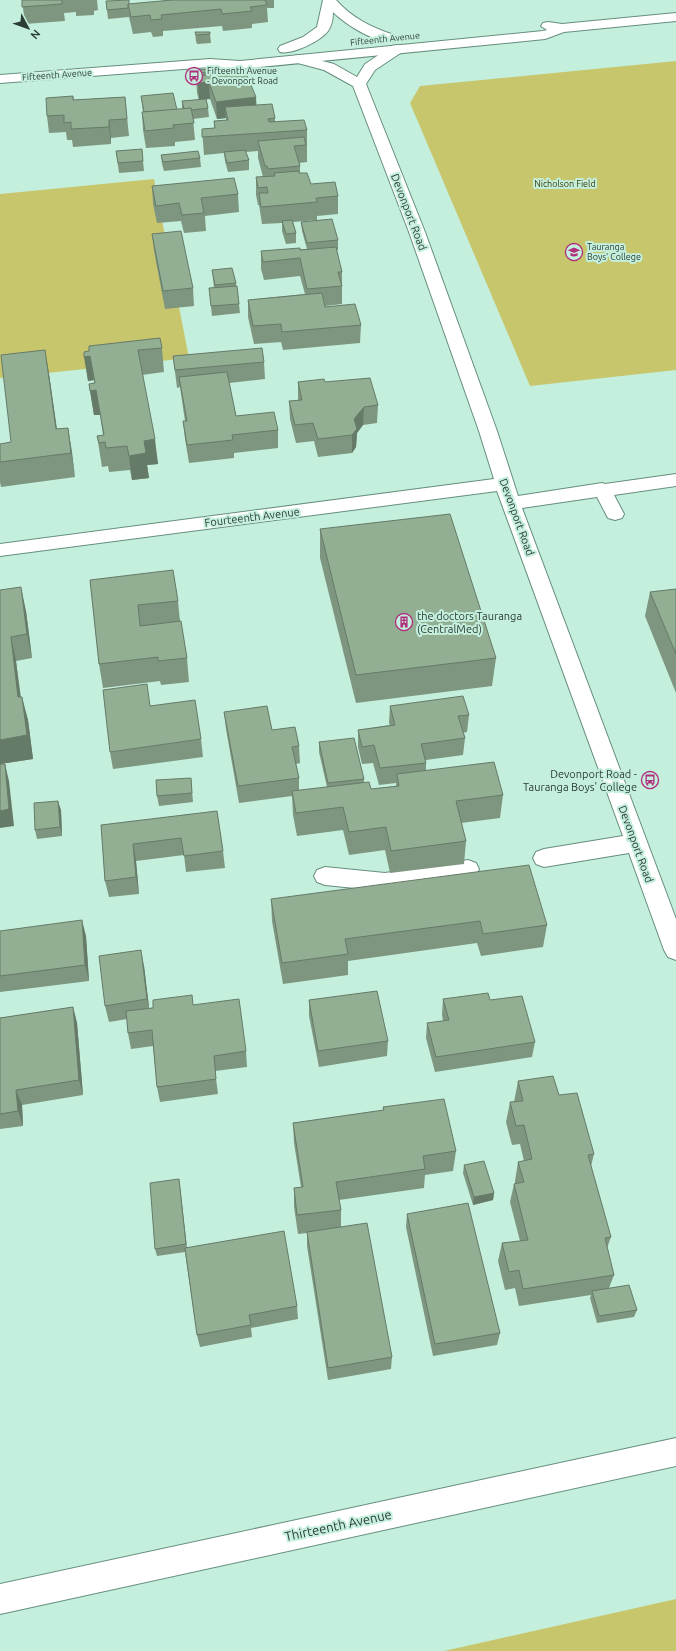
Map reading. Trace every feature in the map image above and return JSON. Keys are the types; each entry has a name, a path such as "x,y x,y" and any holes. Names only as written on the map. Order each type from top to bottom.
{"street":[{"path":"299,59 329,67 358,84 370,67 393,44 356,26 347,19 329,0"},
{"path":"286,49 312,38 320,32 325,26 329,0"},
{"name":"Fifteenth Avenue","path":"210,63 237,53 545,35 562,28 676,17"},
{"name":"Fifteenth Avenue","path":"0,79 210,63 240,65 299,59 393,44"},
{"name":"Devonport Road","path":"358,84 417,232 488,431 504,484 635,843 676,950"},
{"path":"511,503 602,489 676,480"},
{"name":"Fourteenth Avenue","path":"0,550 504,484"},
{"path":"602,489 615,514"},
{"path":"544,858 635,843"},
{"path":"325,876 385,882 468,869"},
{"name":"Thirteenth Avenue","path":"0,1599 676,1452"}],"green space":[{"name":"Nicholson Field","path":"676,61 676,370 530,386 410,103 420,86"},
{"path":"154,179 189,358 0,378 0,194"},
{"path":"676,1599 676,1651 444,1651"}],"building":[{"path":"22,0 62,0 62,4 22,7"},
{"path":"129,0 128,8 107,10 106,1"},
{"path":"172,0 265,0 267,5 250,7 252,11 222,14 221,9 161,15 162,19 151,20 150,15 131,17 128,4"},
{"path":"195,32 210,32 210,34 196,35"},
{"path":"213,69 215,72 199,73 198,70"},
{"path":"245,71 256,97 216,102 209,82 198,83 196,76"},
{"path":"173,93 177,110 144,112 141,96"},
{"path":"73,96 73,100 125,97 127,119 109,120 109,127 71,129 71,122 64,123 64,115 47,116 46,98"},
{"path":"206,99 208,108 192,110 191,108 184,109 182,101"},
{"path":"272,104 275,118 268,119 269,122 304,120 307,130 202,137 202,129 215,128 214,121 228,120 225,107"},
{"path":"191,108 194,123 173,125 174,128 145,131 142,112"},
{"path":"304,137 306,145 294,146 300,166 268,169 267,166 265,166 258,141"},
{"path":"142,149 143,161 118,163 116,151"},
{"path":"245,150 249,160 227,163 224,152"},
{"path":"198,151 200,158 163,162 161,155"},
{"path":"299,171 299,173 307,173 311,184 335,182 338,196 316,198 317,202 261,207 259,193 268,193 267,187 258,188 256,177 275,176 274,173"},
{"path":"234,178 238,194 201,198 204,213 182,215 179,203 156,206 152,186"},
{"path":"332,219 338,240 307,243 301,222"},
{"path":"292,220 296,233 286,234 282,221"},
{"path":"181,231 193,288 163,291 152,234"},
{"path":"336,247 342,272 338,272 342,286 307,289 300,258 263,262 261,251 300,248 300,250"},
{"path":"232,268 236,283 215,285 212,270"},
{"path":"237,286 239,304 211,306 209,288"},
{"path":"322,293 325,307 355,304 361,325 282,332 281,324 253,326 248,300"},
{"path":"160,338 162,348 138,350 155,439 144,441 146,453 129,456 127,446 106,448 105,442 99,443 97,436 104,435 96,390 90,391 89,384 95,383 90,356 84,357 84,352 89,351 89,346"},
{"path":"262,348 264,362 175,370 173,356"},
{"path":"45,350 56,429 68,428 71,453 0,462 0,444 11,442 1,355"},
{"path":"227,372 236,416 274,412 278,430 232,435 233,440 187,445 183,421 187,421 179,377"},
{"path":"370,378 378,405 364,407 354,419 357,429 352,435 318,439 313,423 295,425 289,401 302,400 298,382 324,379 325,382"},
{"name":"the doctors Tauranga (CentralMed)","path":"450,514 496,658 356,675 320,529"},
{"path":"173,570 178,601 138,605 140,626 181,621 187,658 158,661 158,657 99,664 90,580"},
{"path":"21,587 27,634 11,637 18,697 22,697 27,735 0,740 0,590"},
{"path":"676,589 676,654 650,592"},
{"path":"147,684 150,706 195,700 201,739 110,752 103,690"},
{"path":"463,696 469,715 458,716 465,738 421,744 426,763 380,768 374,745 362,747 358,730 395,725 390,706"},
{"path":"267,706 272,730 295,727 299,746 292,747 299,778 238,786 224,712"},
{"path":"354,738 364,779 328,783 319,742"},
{"path":"494,762 503,795 456,801 466,841 391,851 386,827 349,832 343,807 296,813 292,791 369,782 371,789 399,786 397,774"},
{"path":"0,764 5,764 9,809 0,811"},
{"path":"191,778 192,793 157,796 156,780"},
{"path":"58,801 60,827 35,830 34,803"},
{"path":"217,811 223,851 184,856 181,838 133,844 136,877 105,881 101,825"},
{"path":"529,865 547,925 483,934 480,921 345,939 348,954 282,963 271,899"},
{"path":"82,920 85,965 0,976 0,931"},
{"path":"141,950 147,999 105,1006 99,956"},
{"path":"377,991 388,1041 318,1051 309,1000"},
{"path":"488,993 490,1000 522,996 535,1042 436,1057 427,1023 449,1020 443,999"},
{"path":"192,995 193,1005 239,999 246,1051 214,1056 216,1079 157,1087 152,1030 128,1033 126,1011 153,1008 153,1000"},
{"path":"73,1007 79,1080 16,1090 18,1111 0,1114 0,1018"},
{"path":"553,1076 559,1095 577,1093 594,1154 588,1155 611,1237 605,1238 614,1275 523,1289 519,1270 509,1272 502,1243 528,1240 514,1184 524,1182 518,1162 532,1159 524,1125 516,1126 510,1102 523,1101 518,1081"},
{"path":"444,1099 456,1151 423,1156 425,1169 336,1182 341,1210 297,1215 294,1188 303,1187 293,1123 384,1110 383,1107"},
{"path":"484,1161 494,1193 474,1197 464,1165"},
{"path":"179,1179 186,1244 155,1249 150,1183"},
{"path":"468,1203 500,1333 435,1344 407,1214"},
{"path":"367,1223 392,1357 328,1368 307,1232"},
{"path":"284,1231 297,1306 249,1315 251,1325 197,1335 185,1248"},
{"path":"629,1285 637,1310 599,1316 592,1291"}],"place":[{"name":"Fifteenth Avenue - Devonport Road","path":"194,76"},
{"name":"Tauranga Boys' College","path":"574,252"},
{"name":"the doctors Tauranga (CentralMed)","path":"404,622"},
{"name":"Devonport Road - Tauranga Boys' College","path":"650,780"}]}
